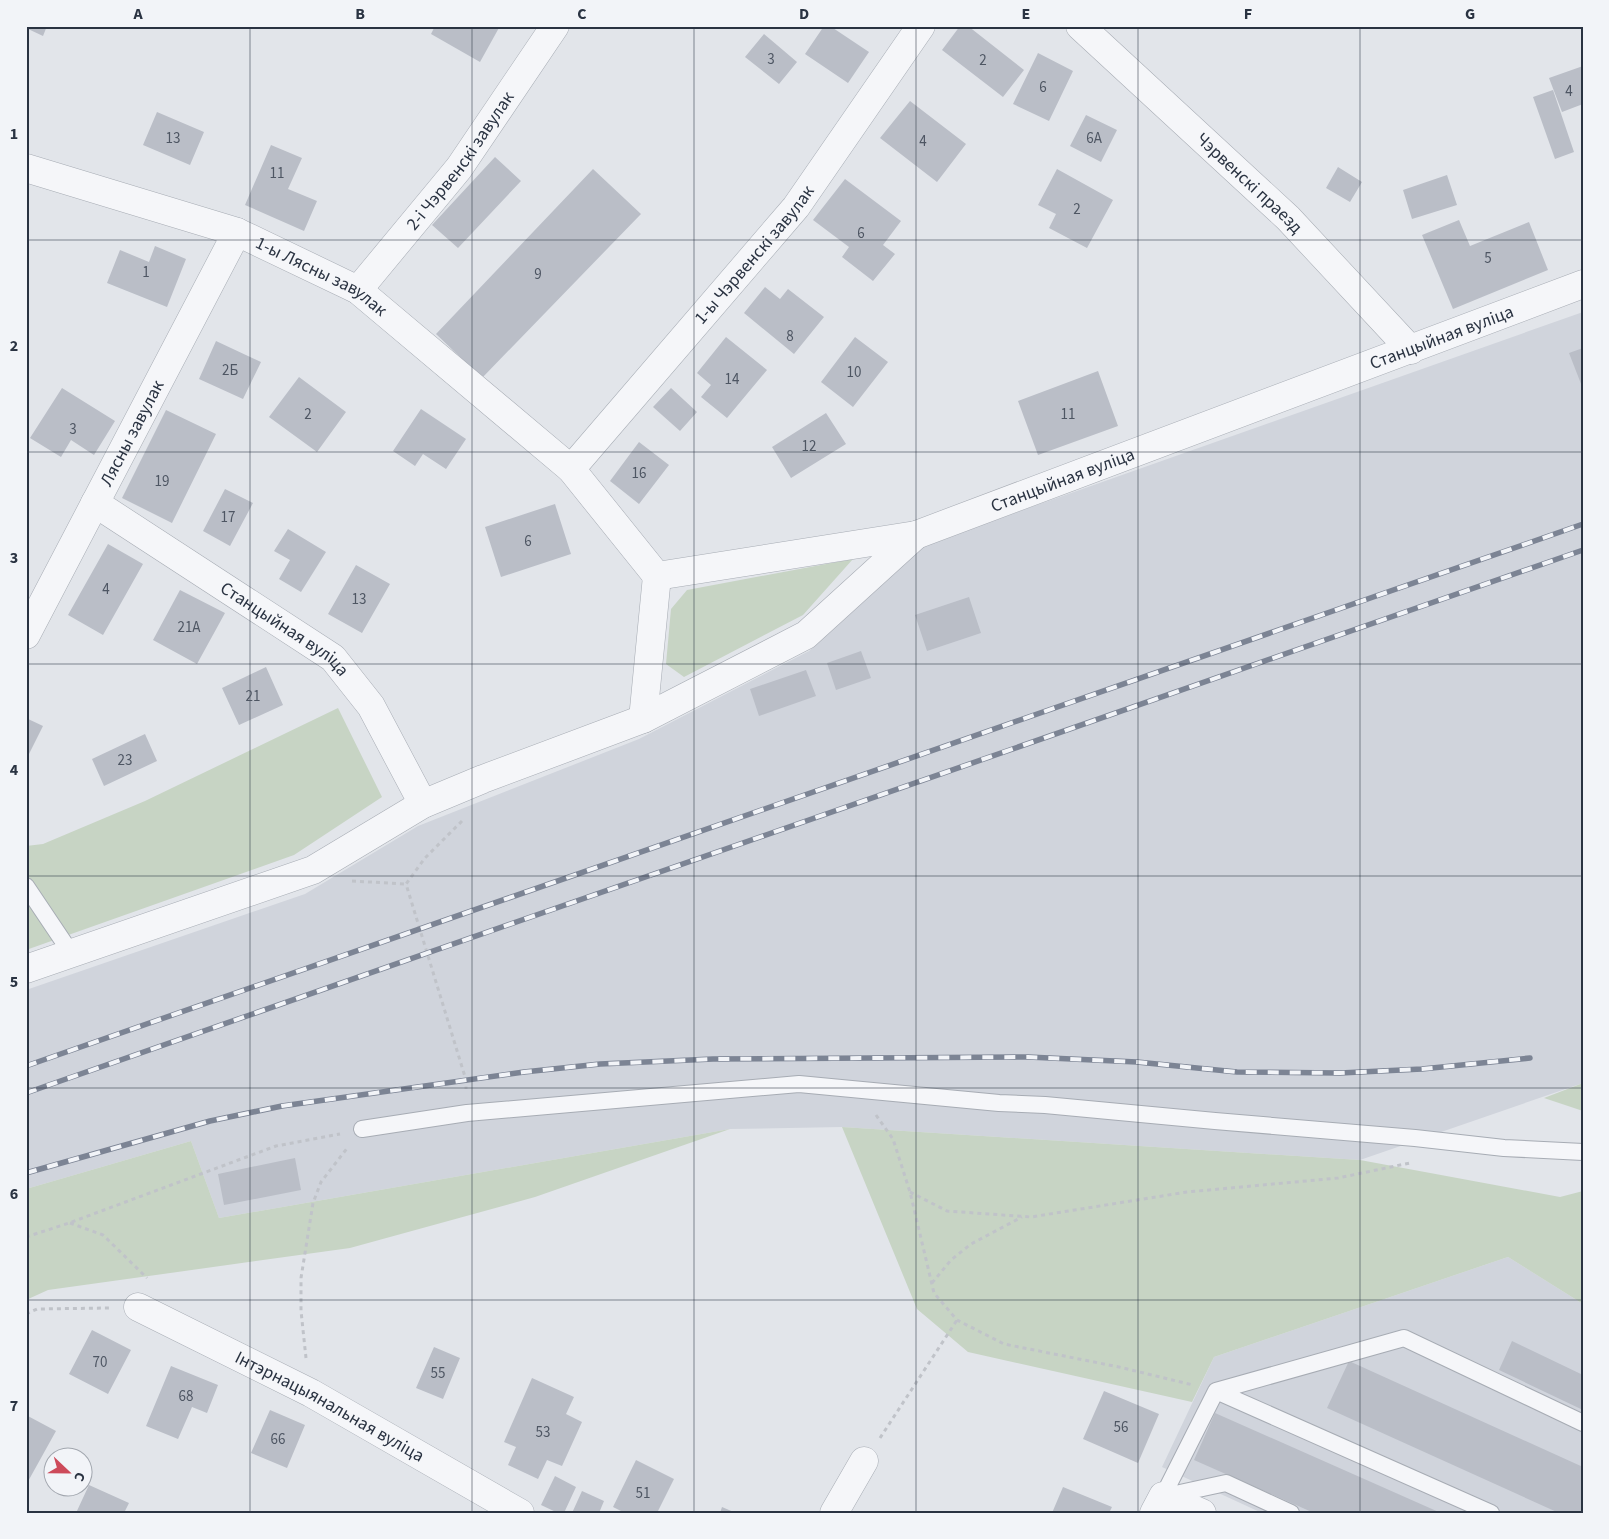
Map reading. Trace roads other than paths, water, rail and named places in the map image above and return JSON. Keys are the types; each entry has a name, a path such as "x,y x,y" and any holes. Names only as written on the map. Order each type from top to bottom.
{"street":[{"name":"2-і Чэрвенскі завулак","path":"358,290 459,168 555,26"},
{"name":"1-ы Чэрвенскі завулак","path":"571,469 796,207 921,26"},
{"name":"Чэрвенскі праезд","path":"1080,26 1288,218 1411,350"},
{"name":"1-ы Лясны завулак","path":"26,168 237,232 358,290 571,469"},
{"name":"Лясны завулак","path":"26,634 237,232"},
{"name":"Станцыйная вуліца","path":"657,576 916,535 1583,284"},
{"path":"571,469 657,576 643,719"},
{"name":"Станцыйная вуліца","path":"95,502 333,658 371,706 423,804"},
{"path":"26,969 313,870 423,804 483,779 643,719 806,635 916,535"},
{"name":"Інтэрнацыянальная вуліца","path":"138,1307 312,1393 520,1513"},
{"path":"834,1513 864,1461"},
{"path":"1159,1505 1202,1513"}],"lane":[{"path":"26,886 71,953"},
{"path":"362,1129 467,1113 799,1084 1504,1148 1583,1152"},
{"path":"1159,1505 1216,1391 1404,1338 1583,1423"},
{"path":"1216,1391 1491,1513"},
{"path":"1159,1505 1226,1484 1292,1513"}],"railway":[{"path":"26,1066 1583,524"},
{"path":"26,1093 1583,550"},
{"path":"26,1173 210,1121 282,1106 524,1072 600,1064 713,1059 1028,1057 1137,1062 1237,1072 1340,1073 1422,1069 1530,1058"}]}
